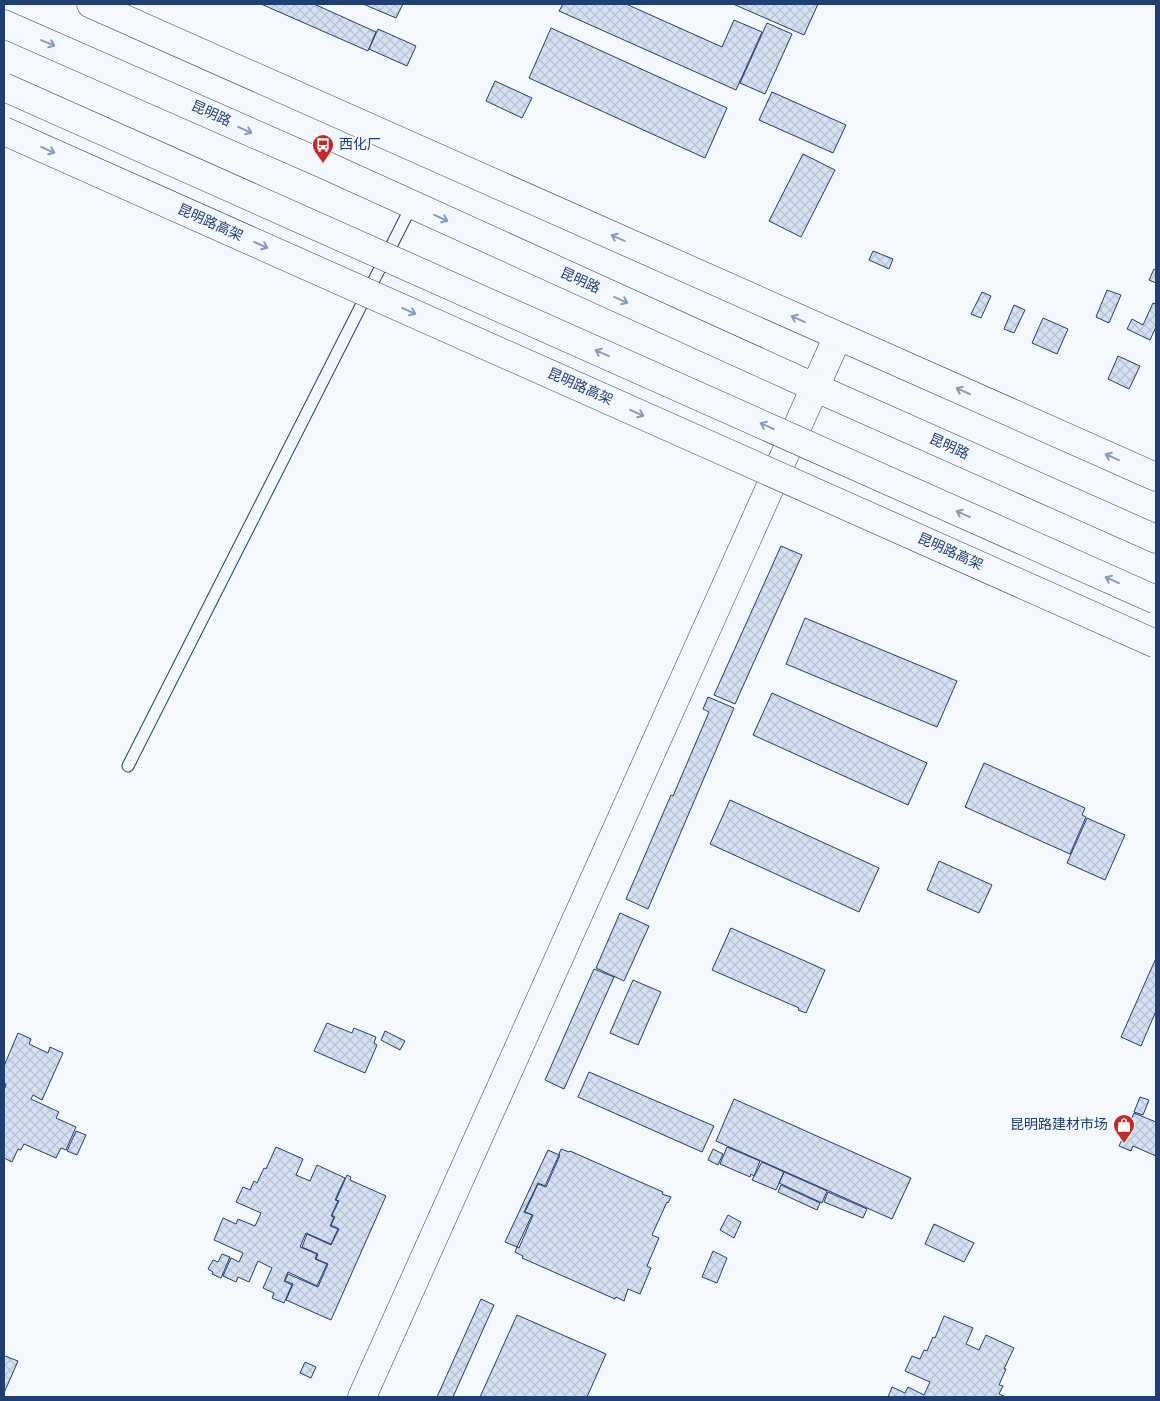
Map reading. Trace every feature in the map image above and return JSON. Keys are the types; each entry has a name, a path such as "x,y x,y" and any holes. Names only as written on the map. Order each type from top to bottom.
{"main road":[{"path":"91,4 1156,477"},
{"name":"昆明路","path":"4,24 412,204 814,387 1156,539"},
{"path":"4,87 1156,600"},
{"name":"昆明路高架","path":"4,131 1156,644"},
{"path":"362,1397 838,336"}],"lane":[{"path":"128,766 412,204"}],"building":[{"path":"261,4 314,4 376,32 368,51"},
{"path":"363,4 403,4 396,18"},
{"path":"563,4 626,4 722,47 734,20 762,32 736,90 559,11"},
{"path":"733,4 818,4 804,35"},
{"path":"767,23 792,34 765,94 740,83"},
{"path":"551,28 727,108 705,158 529,78"},
{"path":"378,29 416,46 407,66 369,49"},
{"path":"495,81 532,98 522,118 486,101"},
{"path":"772,92 846,125 833,153 759,120"},
{"path":"803,154 835,170 801,237 769,221"},
{"path":"873,251 893,259 889,269 869,260"},
{"path":"1154,269 1156,270 1156,283 1149,280"},
{"path":"1107,290 1121,295 1109,323 1096,317"},
{"path":"982,292 991,296 981,318 971,314"},
{"path":"1153,303 1156,304 1156,327 1150,340 1127,329 1132,319 1143,325"},
{"path":"1014,305 1025,310 1014,333 1004,329"},
{"path":"1043,318 1068,329 1057,354 1032,343"},
{"path":"1118,356 1140,366 1129,389 1108,379"},
{"path":"781,546 802,555 735,704 714,695"},
{"path":"805,618 957,681 937,727 786,664"},
{"path":"772,693 927,763 908,805 753,735"},
{"path":"708,697 734,708 648,909 626,899 709,712 703,709"},
{"path":"984,763 1085,808 1082,815 1086,817 1070,854 965,807"},
{"path":"730,800 879,868 859,912 710,844"},
{"path":"1087,818 1125,835 1105,880 1067,863"},
{"path":"939,861 992,885 979,913 927,890"},
{"path":"620,913 649,926 624,981 596,968"},
{"path":"731,928 825,970 806,1013 798,1010 799,1008 712,970"},
{"path":"1156,958 1156,1011 1141,1046 1121,1037"},
{"path":"594,969 614,977 564,1089 545,1080"},
{"path":"633,980 661,992 638,1045 610,1033"},
{"path":"327,1023 352,1033 354,1028 376,1037 374,1043 377,1045 365,1073 314,1051"},
{"path":"385,1031 405,1041 400,1050 381,1040"},
{"path":"18,1033 31,1039 29,1044 48,1053 50,1047 63,1053 42,1100 33,1095 31,1099 59,1112 56,1118 76,1127 66,1150 61,1148 56,1158 24,1144 21,1150 18,1149 12,1162 4,1158 4,1087 6,1084 4,1083 4,1066"},
{"path":"589,1072 714,1126 702,1152 578,1097"},
{"path":"1140,1097 1149,1100 1143,1115 1134,1112"},
{"path":"734,1099 911,1178 892,1219 716,1141"},
{"path":"1134,1113 1156,1122 1156,1156 1133,1146 1131,1151 1119,1146"},
{"path":"76,1131 86,1135 77,1155 67,1151"},
{"path":"276,1147 303,1159 296,1175 310,1181 317,1165 345,1178 335,1200 338,1201 331,1216 334,1217 330,1226 338,1229 331,1244 306,1233 300,1247 317,1254 315,1259 327,1264 317,1286 288,1272 284,1281 292,1285 284,1303 272,1298 274,1293 263,1288 272,1268 258,1261 249,1282 238,1277 236,1282 223,1276 231,1258 239,1262 243,1253 214,1240 223,1218 236,1224 238,1219 255,1226 261,1213 236,1202 243,1187 250,1190 254,1181 257,1183"},
{"path":"727,1147 760,1161 754,1176 751,1174 750,1177 720,1164"},
{"path":"561,1149 570,1151 671,1197 652,1235 659,1238 647,1266 651,1268 640,1294 628,1289 624,1301 616,1297 615,1299 522,1258 523,1256 515,1252 517,1247 519,1248 533,1215 525,1212 538,1184 546,1187"},
{"path":"713,1149 723,1154 718,1165 708,1160"},
{"path":"548,1150 559,1155 545,1186 538,1183 524,1212 532,1215 517,1247 505,1242"},
{"path":"762,1162 784,1172 776,1190 752,1180"},
{"path":"784,1172 827,1191 822,1203 779,1183"},
{"path":"347,1175 351,1177 350,1180 386,1196 331,1320 286,1300 293,1284 285,1281 288,1274 318,1287 328,1264 316,1259 318,1254 302,1247 307,1234 331,1245 339,1229 331,1225 335,1217 332,1215 339,1201 336,1200"},
{"path":"781,1185 820,1203 817,1210 778,1192"},
{"path":"828,1192 867,1209 863,1218 824,1202"},
{"path":"728,1215 741,1222 734,1238 720,1230"},
{"path":"934,1224 974,1243 964,1262 925,1244"},
{"path":"713,1251 727,1258 717,1283 702,1277"},
{"path":"222,1254 230,1257 221,1278 212,1274 213,1272 208,1269 213,1260 218,1262"},
{"path":"481,1299 494,1305 453,1397 437,1397"},
{"path":"517,1315 606,1354 587,1397 480,1397"},
{"path":"944,1316 973,1328 966,1344 979,1350 986,1335 1014,1348 999,1385 1003,1386 999,1394 1006,1397 888,1397 892,1387 905,1393 908,1387 924,1395 930,1382 905,1371 912,1356 920,1359 924,1350 927,1351 933,1337 935,1338"},
{"path":"5,1356 18,1361 4,1393 4,1359"},
{"path":"305,1362 316,1367 311,1378 300,1373"}],"place":[{"name":"西化厂","path":"323,164"},
{"name":"昆明路建材市场","path":"1124,1144"}]}
